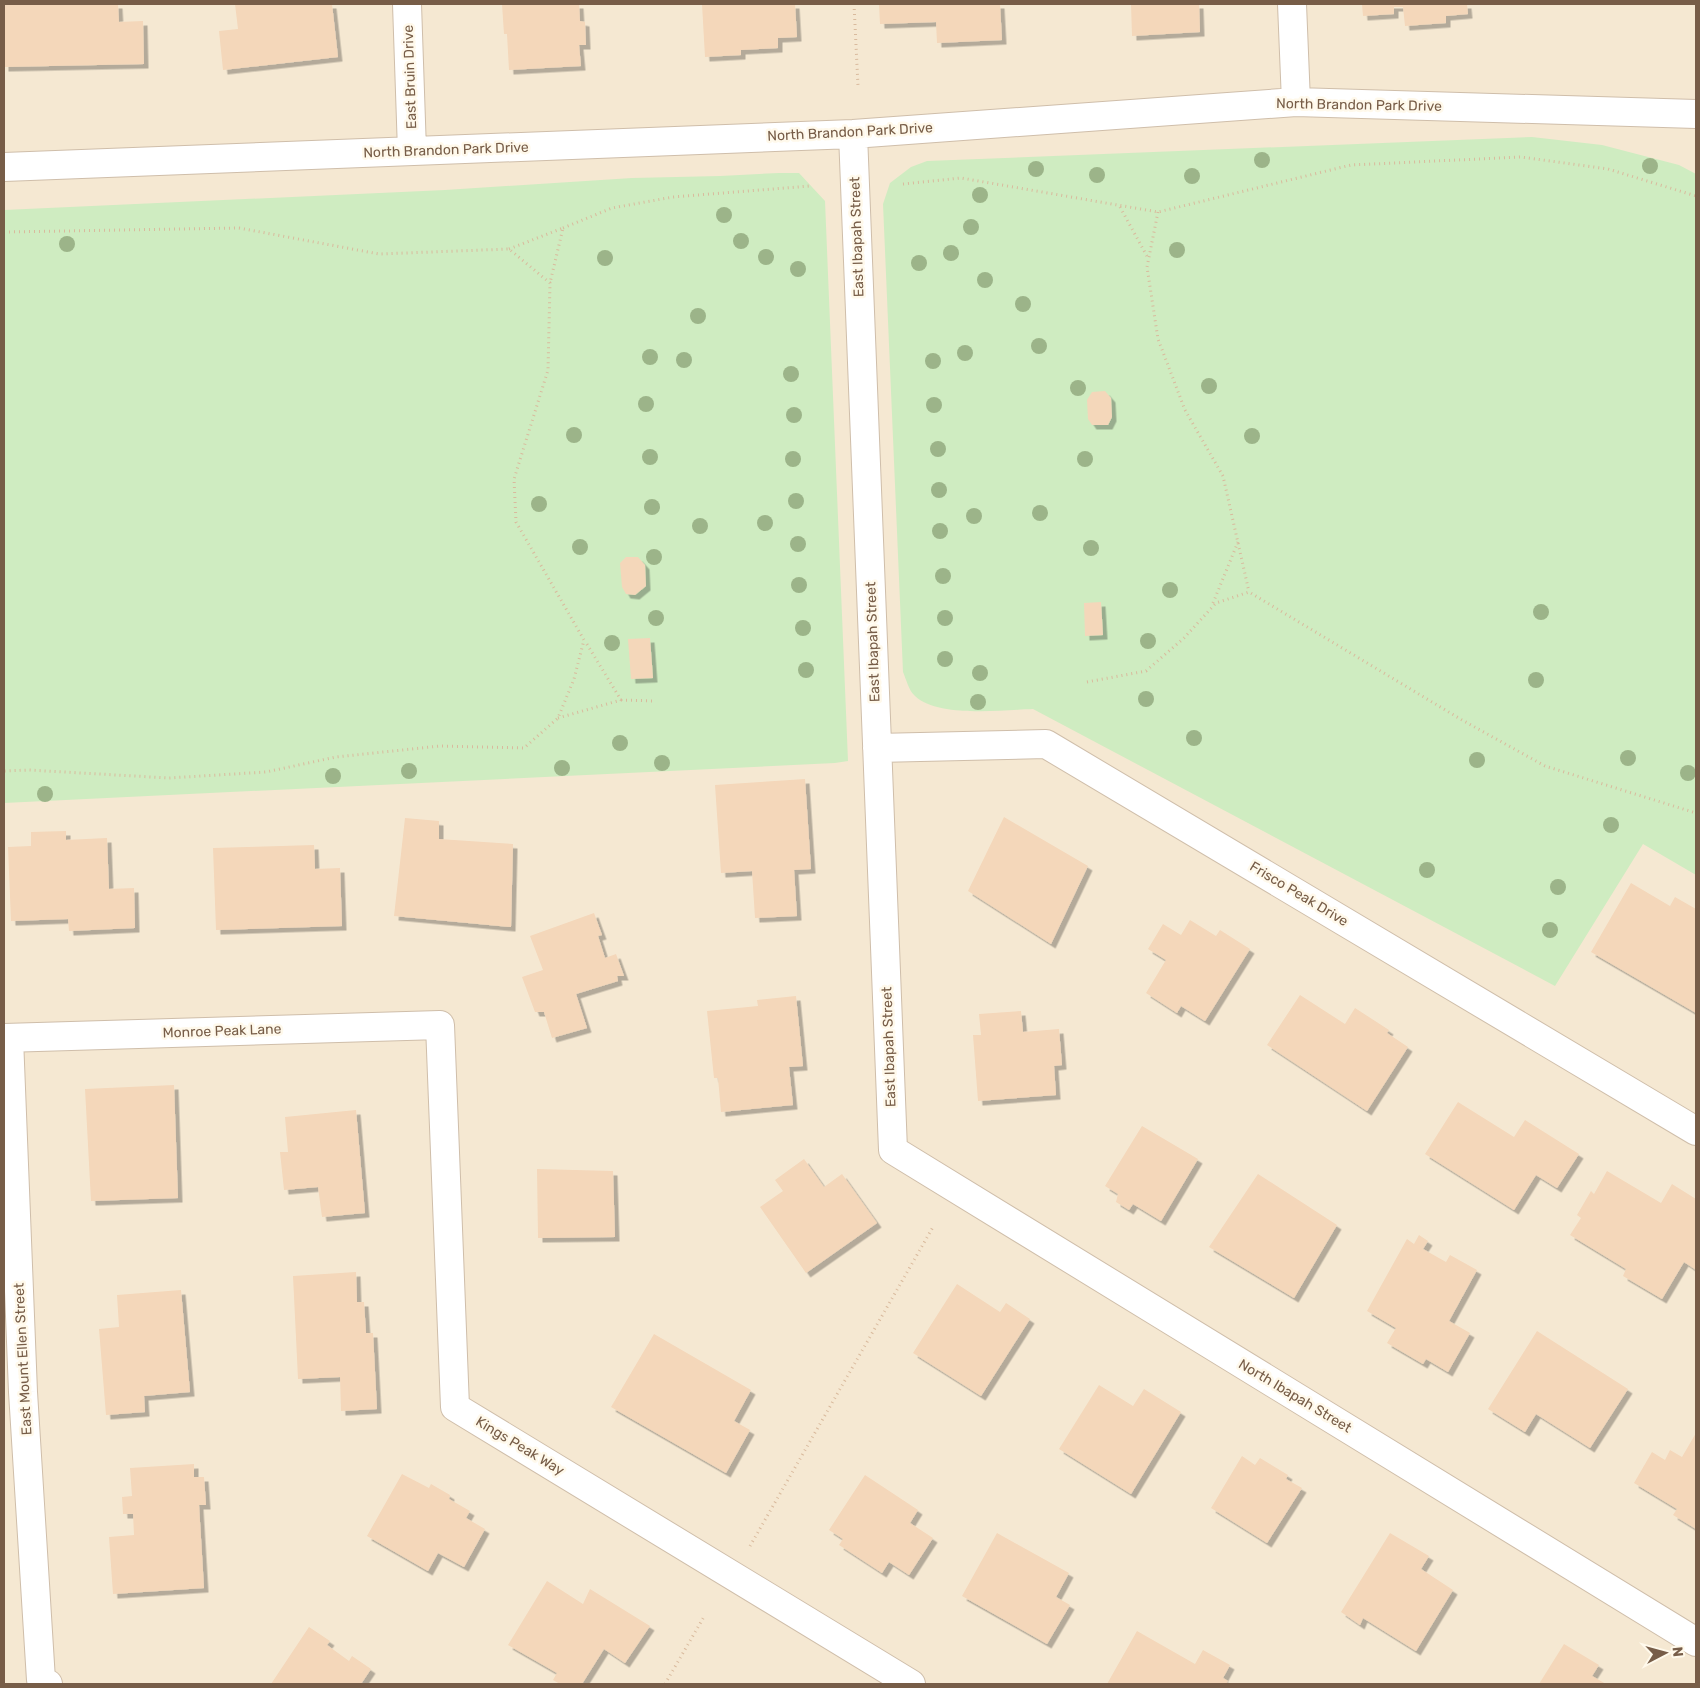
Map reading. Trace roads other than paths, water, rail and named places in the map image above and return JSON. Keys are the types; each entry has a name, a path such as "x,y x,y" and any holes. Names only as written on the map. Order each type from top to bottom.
{"street":[{"name":"East Bruin Drive","path":"406,4 412,151"},
{"path":"1292,4 1296,102"},
{"name":"North Brandon Park Drive","path":"4,167 853,134 1296,102 1696,112"},
{"name":"East Ibapah Street","path":"853,134 893,1150"},
{"name":"Frisco Peak Drive","path":"877,748 1046,744 1696,1131"},
{"name":"Monroe Peak Lane","path":"6,1038 440,1025"},
{"name":"Kings Peak Way","path":"440,1025 455,1406 911,1684"},
{"name":"East Mount Ellen Street","path":"6,1038 23,1382 45,1682"},
{"name":"North Ibapah Street","path":"893,1150 1696,1642"}]}
